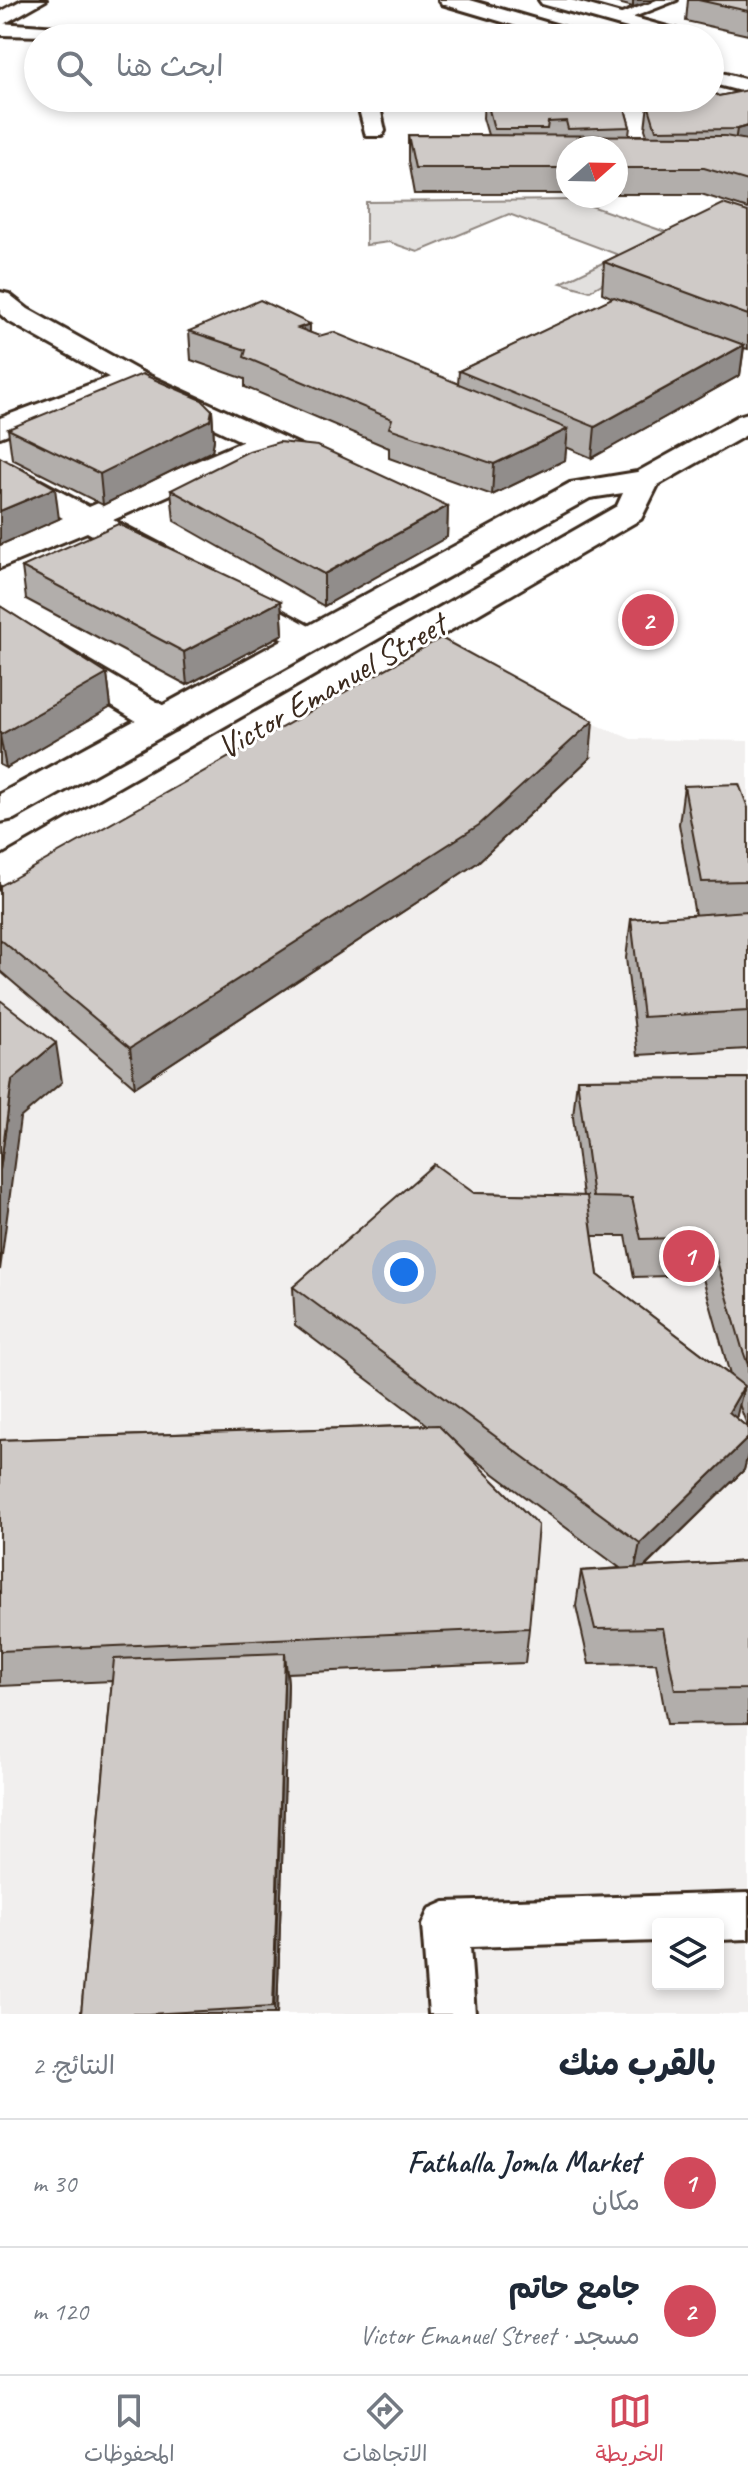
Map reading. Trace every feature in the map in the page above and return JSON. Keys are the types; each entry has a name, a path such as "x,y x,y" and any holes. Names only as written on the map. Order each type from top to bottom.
{"main road":[{"path":"1,21 36,0"},
{"path":"449,0 531,24"},
{"path":"549,0 618,9 653,24"},
{"path":"1,21 24,24"},
{"path":"724,80 748,87"},
{"path":"370,112 374,131"},
{"path":"6,312 131,378 349,479"},
{"path":"0,428 131,378"},
{"name":"Victor Emanuel Street","path":"0,810 310,640 475,536 581,490 645,480 748,422"},
{"path":"0,558 265,441"},
{"path":"0,472 310,640"},
{"name":"Victor Emanuel Street","path":"0,876 630,512 645,480"},
{"path":"0,624 163,721"}],"lane":[{"path":"618,9 647,8 670,0"},
{"path":"452,2014 445,1925 748,1916"}],"shaded area":[{"path":"556,200 556,208 597,208 680,237 590,291 561,283 619,255 509,214 418,252 389,242 366,245 366,202"},
{"path":"449,663 631,739 748,741 748,2014 0,2014 0,910"}],"building":[{"path":"698,0 748,0 748,11"},
{"path":"748,90 748,126 737,129 656,130 650,112 724,112 724,95"},
{"path":"490,112 626,112 630,127 568,129 566,121 548,122 547,129 494,129"},
{"path":"408,135 725,136 748,140 748,181 704,168 628,168 628,136 556,136 556,168 415,168"},
{"path":"723,204 748,212 748,315 604,262"},
{"path":"614,297 744,345 595,427 459,371"},
{"path":"260,300 310,324 298,328 319,336 333,332 568,429 494,464 389,428 392,419 244,357 246,350 189,331"},
{"path":"142,374 202,400 212,410 210,420 100,474 8,429"},
{"path":"279,442 318,446 448,506 324,574 171,490 249,451"},
{"path":"0,457 55,488 0,511"},
{"path":"118,524 281,601 184,652 22,567"},
{"path":"0,606 107,674 0,735"},
{"path":"441,638 593,721 479,825 130,1048 0,939 0,886"},
{"path":"739,784 748,808 748,881 702,882 684,786"},
{"path":"748,911 748,1011 643,1017 631,919"},
{"path":"0,1000 56,1043 12,1080 0,1170"},
{"path":"748,1078 748,1365 710,1237 641,1239 632,1198 593,1197 577,1079"},
{"path":"434,1164 474,1193 587,1196 598,1275 744,1386 729,1412 748,1428 748,1438 640,1543 293,1287"},
{"path":"438,1425 538,1525 529,1628 0,1651 0,1440"},
{"path":"748,1561 748,1689 675,1690 663,1628 595,1629 581,1571"},
{"path":"285,1653 273,2007 148,2014 81,2014 114,1659"}],"place":[{"name":"جامع حاتم","path":"648,620"},
{"name":"Fathalla Jomla Market","path":"689,1256"}]}
